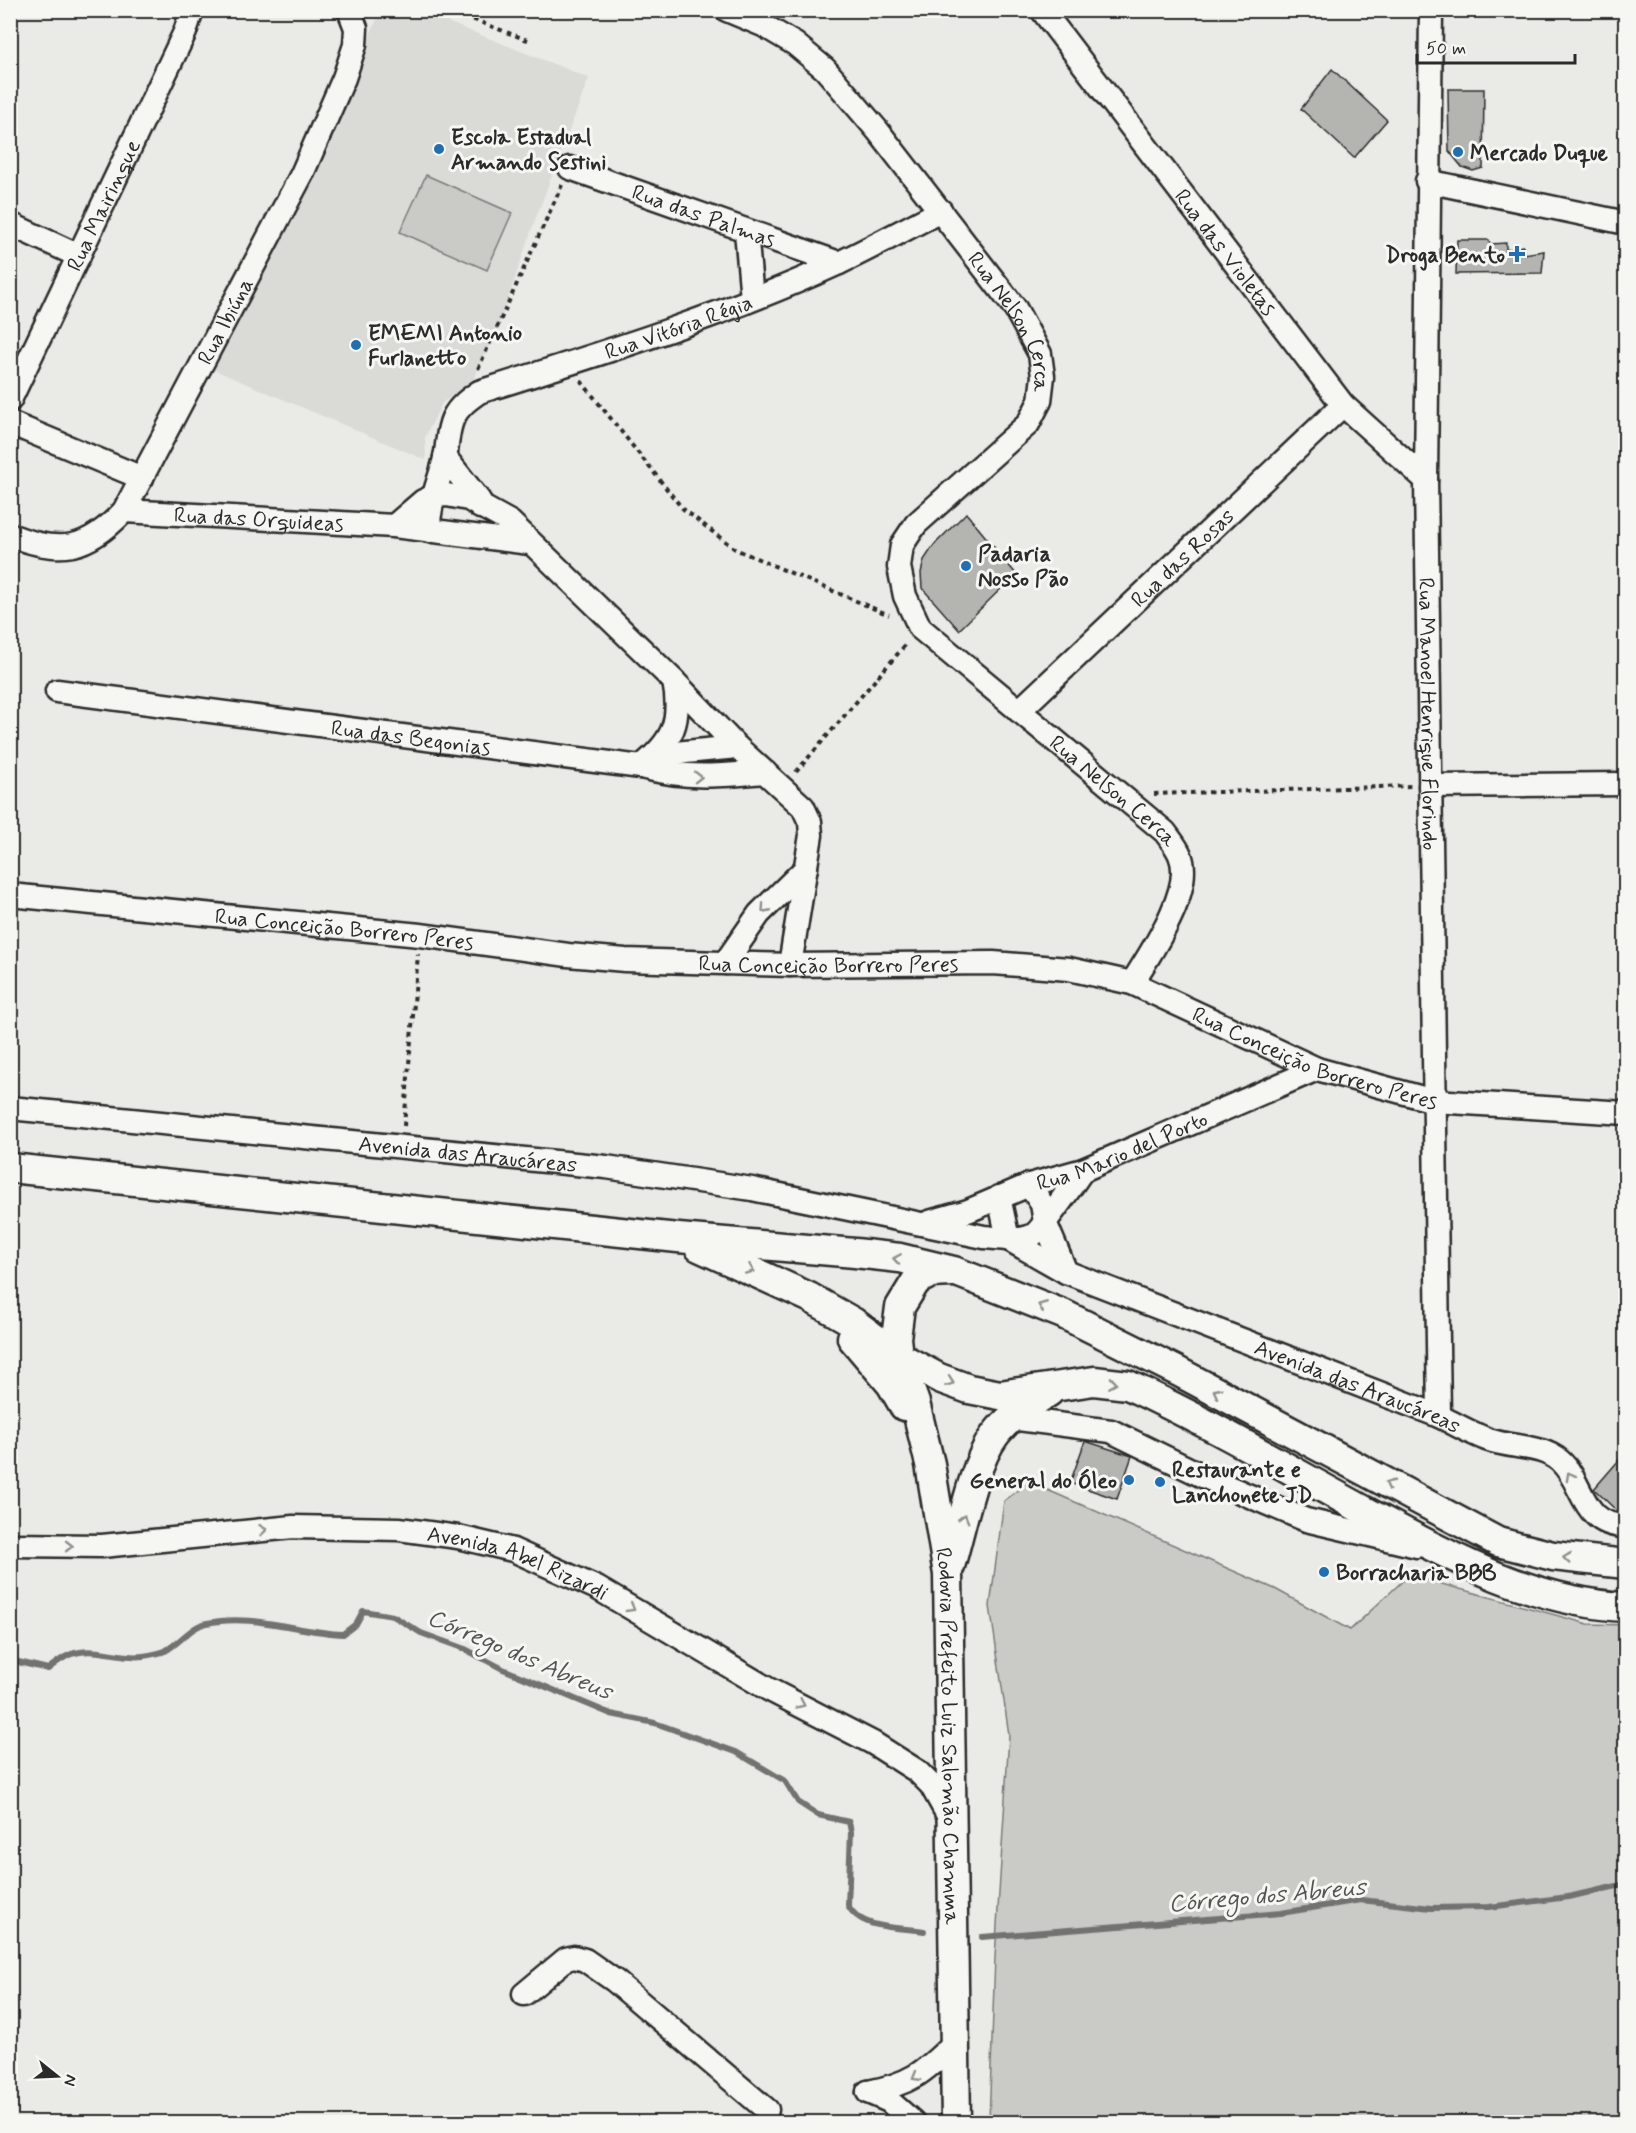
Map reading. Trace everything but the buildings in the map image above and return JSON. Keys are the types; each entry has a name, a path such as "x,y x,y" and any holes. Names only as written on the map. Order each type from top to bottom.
{"main road":[{"path":"10,1168 678,1238 877,1256 954,1271 1073,1320 1179,1372 1498,1542 1552,1556 1626,1564"},
{"path":"678,1238 809,1297 853,1323 898,1356 939,1378 969,1389 1000,1395 1094,1380 1128,1385 1441,1552 1494,1577 1543,1594 1626,1607"},
{"name":"Rodovia Prefeito Luiz Salomão Chamma","path":"954,1271 931,1273 916,1281 907,1293 897,1322 898,1356 915,1403 930,1464 948,1574 956,2122"},
{"path":"809,1297 851,1336 891,1384 908,1413 930,1464"},
{"path":"948,1574 984,1454 994,1435 1010,1418 1055,1388"}],"street":[{"name":"Rua Mairinque","path":"10,400 186,33 192,10"},
{"name":"Rua Ibiúna","path":"10,535 58,547 83,544 106,530 124,512 302,174 335,99 355,45 356,28 349,10"},
{"name":"Rua Nelson Cerca","path":"728,10 763,25 795,44 825,69 1015,308 1041,354 1043,376 1040,401 1028,424 916,524 902,545 899,567 905,596 920,628 1165,832 1180,855 1183,869 1181,892 1155,946 1132,983"},
{"name":"Rua das Violetas","path":"1042,10 1343,405 1426,480"},
{"name":"Rua Manoel Henrique Florindo","path":"1431,10 1426,480 1439,1416"},
{"name":"Rua das Palmas","path":"570,168 839,263"},
{"path":"1428,181 1626,224"},
{"name":"Rua Vitória Régia","path":"429,531 430,506 445,457 447,436 454,416 479,392 680,327 752,299 839,263 940,211"},
{"path":"10,224 78,256"},
{"path":"746,231 752,299"},
{"name":"Rua das Rosas","path":"1019,711 1343,405"},
{"path":"10,423 142,478"},
{"path":"445,457 479,500 478,519 472,534"},
{"path":"394,526 409,511 434,495 454,495 480,505 510,522 674,681 737,747 803,807 810,822 811,835 790,965"},
{"name":"Rua das Orquideas","path":"124,512 394,526 429,531"},
{"path":"429,531 472,534 530,543"},
{"path":"648,761 674,731 678,715 674,681"},
{"name":"Rua das Begonias","path":"57,691 648,761 737,747"},
{"name":"Rua das Begonias","path":"648,761 669,774 693,777 765,772"},
{"path":"1430,786 1626,784"},
{"path":"725,963 759,914 806,868"},
{"name":"Rua Conceição Borrero Peres","path":"10,896 420,935 568,955 790,965 993,963 1069,969 1132,983 1317,1069 1434,1101 1626,1113"},
{"name":"Rua Mario del Porto","path":"922,1223 946,1218 1029,1185 1083,1170 1317,1069"},
{"name":"Avenida das Araucáreas","path":"10,1108 606,1167 752,1189 984,1237 1008,1239 1066,1272 1439,1416 1489,1440 1552,1454 1563,1464 1591,1511 1602,1520 1626,1526"},
{"path":"999,1197 1008,1239 1033,1236 1083,1170"},
{"path":"1029,1185 1042,1204 1045,1222 1066,1272"},
{"path":"1010,1418 1111,1431 1205,1477 1306,1520 1441,1552"},
{"name":"Avenida Abel Rizardi","path":"10,1545 102,1546 293,1527 399,1529 458,1537 513,1550 597,1588 749,1678 873,1743 916,1771 931,1785 951,1822"},
{"path":"524,1994 566,1959 574,1957 585,1960 622,1987 767,2110"},
{"path":"913,2122 899,2108 868,2092 912,2080 954,2043"}],"path":[{"path":"448,10 530,41"},
{"path":"477,371 570,168"},
{"path":"567,364 682,508 735,549 920,628 783,787"},
{"path":"1121,795 1430,786"},
{"path":"403,1146 420,935"}],"shaded area":[{"name":"Escola Estadual Armando Sestini","path":"417,10 589,78 535,220 500,321 473,381 442,403 425,437 426,460 212,369 381,11"},
{"path":"426,175 512,213 487,270 400,232"},
{"path":"1029,1482 1275,1589 1350,1630 1409,1575 1588,1624 1625,1625 1625,2122 989,2122 995,1957 1009,1735 990,1606 1004,1501"}],"waterway":[{"name":"Córrego dos Abreus","path":"10,1660 48,1669 68,1655 75,1653 92,1651 126,1656 149,1655 165,1651 201,1625 224,1621 241,1620 343,1634 356,1624 363,1611 393,1616 421,1633 465,1649 503,1669 611,1714 655,1723 736,1752 785,1781 798,1802 818,1815 849,1822 851,1832 848,1905 854,1913 861,1919 881,1926 924,1931"},
{"name":"Córrego dos Abreus","path":"982,1937 1281,1913 1361,1900 1431,1908 1489,1907 1568,1897 1626,1884"}],"place":[{"name":"Escola Estadual Armando Sestini","path":"439,149"},
{"name":"Mercado Duque","path":"1458,152"},
{"name":"Droga Bento","path":"1517,254"},
{"name":"EMEMI Antonio Furlanetto","path":"356,345"},
{"name":"Padaria Nosso Pão","path":"966,566"},
{"name":"General do Óleo","path":"1129,1480"},
{"name":"Restaurante e Lanchonete JD","path":"1160,1482"},
{"name":"Borracharia BBB","path":"1324,1572"}]}
